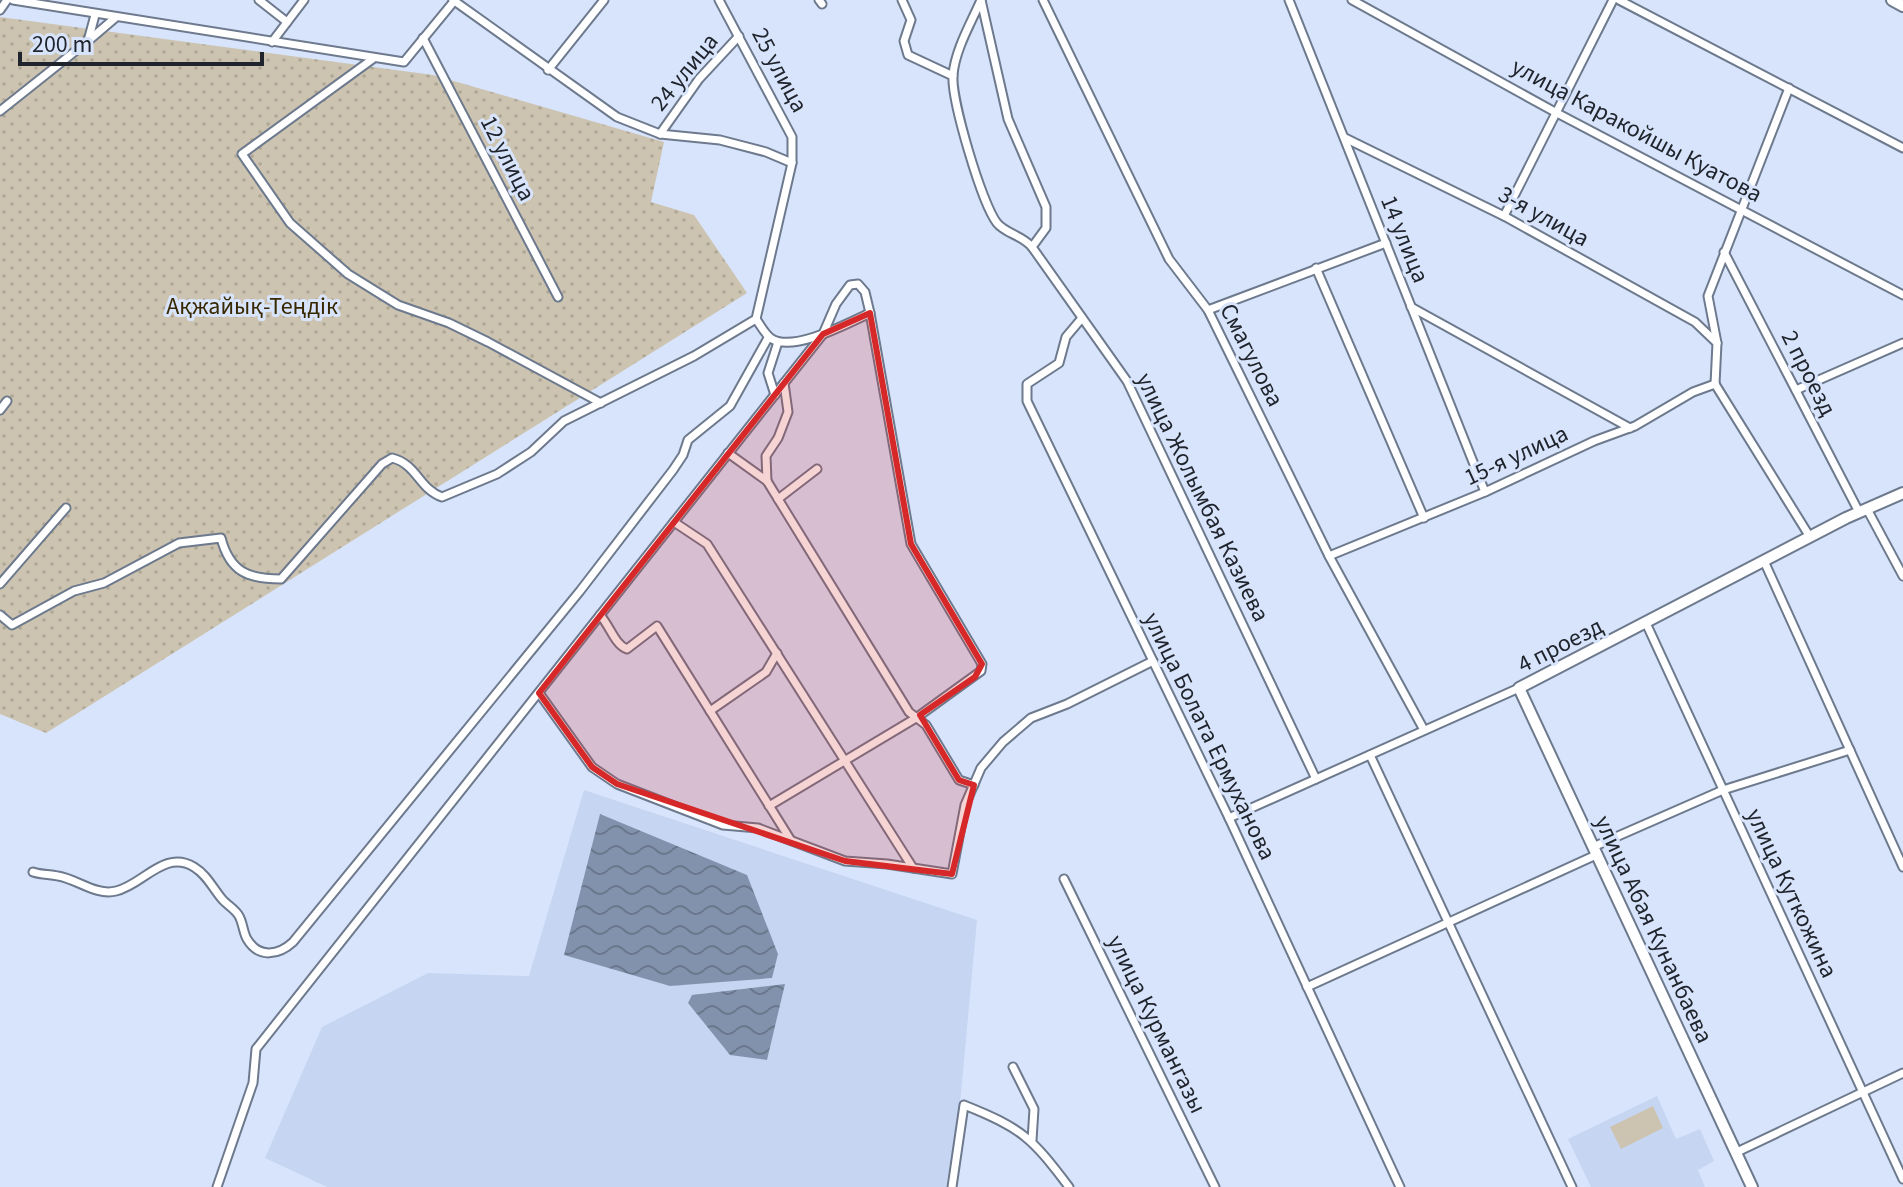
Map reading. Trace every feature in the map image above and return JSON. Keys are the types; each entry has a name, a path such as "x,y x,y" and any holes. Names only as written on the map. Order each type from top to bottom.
{"street":[{"path":"0,10 10,0 404,62 454,0 617,117 660,134 720,140 766,152 792,163 756,319 768,338 778,342 803,340 870,313"},
{"path":"259,0 287,22"},
{"path":"272,42 304,0"},
{"path":"548,70 604,0"},
{"name":"25 улица","path":"719,0 792,137 792,163"},
{"path":"902,0 911,20 904,41 908,55 953,76"},
{"name":"улица Жолымбая Казиева","path":"981,0 955,64 953,94 970,156 994,220 1032,247 1127,381 1316,779"},
{"name":"улица Жолымбая Казиева","path":"981,0 1008,119 1046,207 1046,228 1032,247"},
{"name":"Смагулова","path":"1043,0 1169,259 1208,310 1329,556 1424,730"},
{"name":"14 улица","path":"1289,0 1485,492"},
{"name":"улица Каракойшы Куатова","path":"1352,0 1555,112 1903,295"},
{"path":"1504,216 1613,0"},
{"path":"1619,0 1903,148"},
{"path":"1892,0 1903,6"},
{"path":"88,41 95,15"},
{"path":"0,111 115,18"},
{"name":"24 улица","path":"660,134 699,79 739,36"},
{"name":"12 улица","path":"423,38 558,297"},
{"path":"374,58 242,154 290,223 348,274 398,305 449,323 601,403"},
{"path":"1789,88 1708,296 1717,343 1715,384 1810,537"},
{"name":"3-я улица","path":"1344,138 1504,216 1695,322 1717,343"},
{"path":"1208,310 1386,243"},
{"name":"2 проезд","path":"1724,252 1796,390 1903,576"},
{"path":"1316,268 1424,518"},
{"path":"217,1187 253,1083 256,1049 823,334 836,304 850,285 858,284 865,292 870,313 911,544 982,664 981,671 916,718 769,806"},
{"path":"1411,307 1630,428"},
{"name":"улица Болата Ермуханова","path":"1082,318 1066,337 1059,363 1027,384 1027,401 1229,818 1400,1187"},
{"path":"0,615 12,625 74,591 104,583 179,543 221,538 226,557 241,571 260,579 281,579 382,464 392,458 404,461 433,493 442,497 497,474 531,452 564,421 694,356 756,319"},
{"path":"33,872 56,875 97,890 113,892 149,872 179,861 193,866 206,877 241,918 248,940 255,949 267,953 282,952 580,591 673,470 688,440 730,406 768,338"},
{"path":"775,395 768,373 778,342"},
{"path":"1796,390 1903,343"},
{"path":"767,481 766,456 778,438 788,412 784,383"},
{"name":"15-я улица","path":"1329,556 1630,428 1693,392 1715,384"},
{"path":"0,410 7,401"},
{"path":"728,453 767,481 909,712 926,725 959,780 974,785"},
{"path":"778,499 817,469"},
{"name":"4 проезд","path":"1229,818 1519,688 1810,537 1903,493"},
{"path":"0,584 66,508"},
{"path":"674,522 707,544 913,868"},
{"path":"1764,561 1903,867"},
{"path":"600,615 612,628 615,639 627,649 657,626 791,841"},
{"name":"улица Куткожина","path":"1646,623 1903,1179"},
{"path":"710,711 766,672 777,653"},
{"path":"539,693 592,767 617,784 723,825 758,828 845,861 952,874 965,805 981,768 1003,742 1031,718 1067,704 1153,661"},
{"name":"улица Абая Кунанбаева","path":"1519,688 1752,1187"},
{"path":"1307,987 1723,790 1850,750"},
{"path":"1370,755 1572,1187"},
{"name":"улица Курмангазы","path":"1064,879 1215,1187"},
{"path":"1013,1067 1034,1109 1032,1140"},
{"path":"1737,1152 1903,1073"},
{"path":"952,1187 964,1105 1002,1120 1032,1140 1069,1187"}],"highlighted area":[{"path":"870,313 911,544 982,664 975,677 920,715 959,780 974,785 952,874 845,861 617,784 592,767 539,693 823,334"}],"shaded area":[{"path":"584,790 977,920 960,1104 946,1187 327,1187 265,1158 322,1027 428,973 529,976"},
{"path":"1657,1096 1676,1139 1700,1129 1714,1161 1698,1170 1705,1187 1591,1187 1568,1139"}],"green space":[{"name":"Ақжайық-Теңдік","path":"0,17 433,75 664,142 651,202 694,215 747,293 46,733 0,714"},
{"path":"1653,1106 1663,1128 1621,1149 1610,1127"}],"water":[{"path":"600,814 747,875 778,954 772,978 670,986 564,955"},
{"path":"785,984 767,1060 730,1055 688,1003 692,995"}]}
